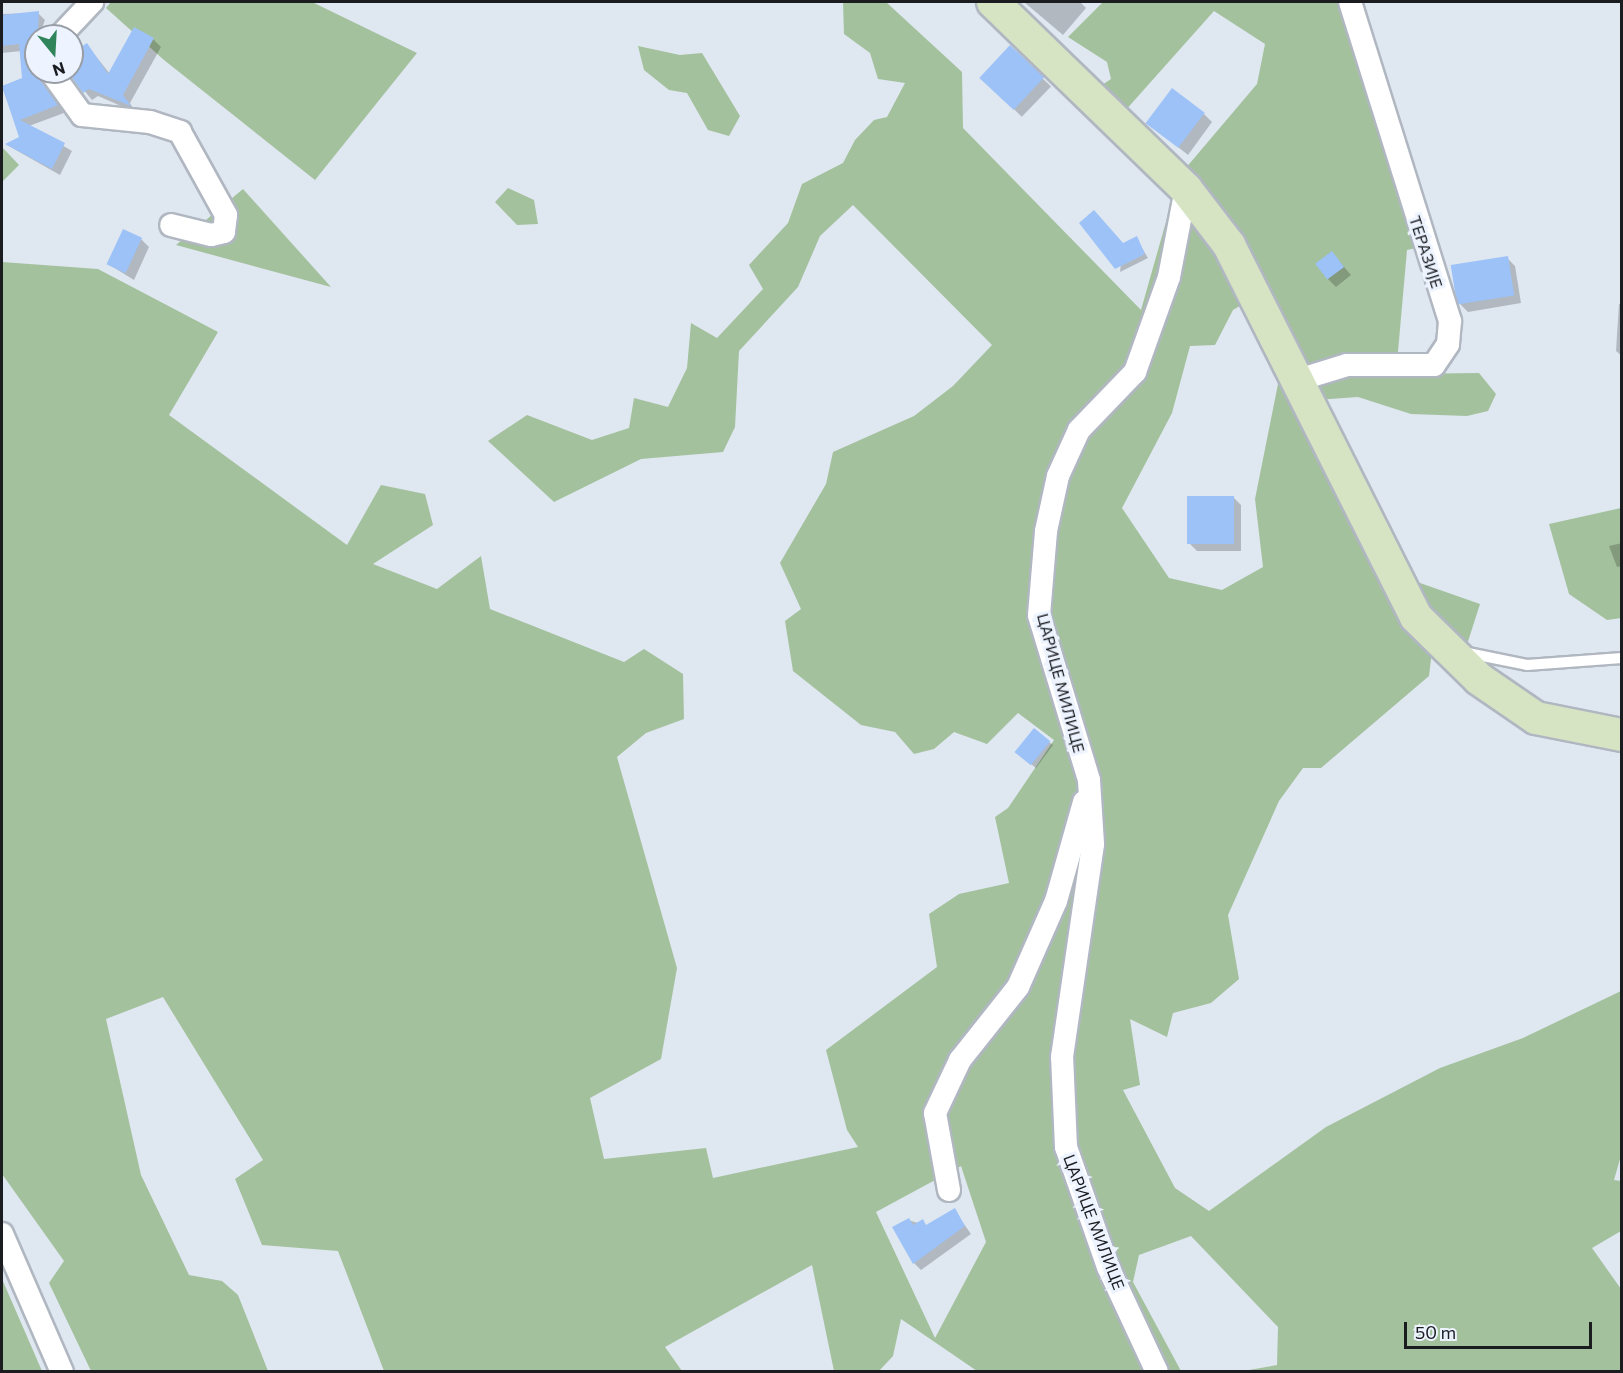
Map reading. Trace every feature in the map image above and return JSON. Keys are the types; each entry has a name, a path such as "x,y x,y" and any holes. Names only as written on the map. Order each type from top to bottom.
{"street":[{"path":"71,24 92,2"},
{"path":"993,2 1186,189 1229,245 1295,381 1416,617 1479,679 1536,718 1622,735"},
{"name":"ТЕРАЗИЈЕ","path":"1295,381 1347,365 1434,365 1448,344 1450,321 1350,2"},
{"path":"60,84 82,115 150,122 180,132 226,215 224,232 211,235 171,225"},
{"name":"ЦАРИЦЕ МИЛИЦЕ","path":"1157,1371 1108,1267 1066,1147 1062,1057 1094,844 1089,780 1039,615 1046,531 1058,476 1078,430 1135,372 1169,277 1186,189"},
{"path":"949,1190 935,1113 960,1060 1018,987 1056,901 1089,780"},
{"path":"2,1233 62,1371"}],"lane":[{"path":"1448,649 1527,665 1622,658"}],"green space":[{"path":"111,2 312,2 417,53 315,180 164,60 106,8"},
{"path":"843,2 886,2 962,72 963,128 1141,310 1179,176 1257,84 1265,44 1214,11 1124,112 1099,87 1111,79 1107,62 1068,37 1103,2 1340,2 1433,244 1407,250 1396,374 1479,373 1496,394 1488,411 1467,416 1411,414 1358,397 1316,400 1260,294 1233,310 1215,345 1190,346 1172,413 1122,508 1169,578 1222,590 1263,567 1255,499 1279,379 1432,651 1429,676 1321,768 1303,768 1279,801 1228,915 1239,979 1211,1003 1173,1013 1167,1037 1130,1019 1140,1085 1123,1090 1175,1188 1209,1211 1326,1127 1440,1068 1523,1038 1621,991 1622,1152 1614,1180 1621,1181 1621,1231 1592,1248 1621,1289 1621,1371 1243,1371 1277,1365 1278,1327 1191,1236 1139,1255 1133,1282 1181,1371 977,1371 901,1319 893,1356 879,1371 834,1371 812,1265 665,1347 682,1371 384,1371 338,1251 262,1245 235,1179 263,1160 163,997 106,1019 141,1175 189,1275 222,1281 238,1295 268,1371 91,1371 49,1283 64,1261 2,1174 2,262 98,269 218,332 169,415 347,545 381,485 425,494 433,525 373,564 437,589 481,556 490,609 624,662 644,649 683,674 684,719 646,733 617,757 677,968 661,1059 590,1098 604,1159 706,1148 713,1178 858,1147 847,1130 826,1050 937,967 929,914 959,894 1009,883 995,817 1008,808 1054,740 1018,713 987,744 954,732 934,749 914,754 895,732 861,725 793,671 785,621 801,609 780,563 826,484 833,452 914,416 953,386 992,345 853,205 820,236 798,287 739,351 735,427 723,452 641,459 554,502 488,441 527,415 592,440 629,428 634,398 668,407 687,368 691,323 717,338 763,289 749,265 788,223 802,184 843,163 855,140 874,120 887,117 905,83 878,79 870,53 844,34","holes":["961,1166 986,1242 935,1338 876,1212"]},
{"path":"638,46 680,55 702,53 740,116 729,136 708,130 687,93 669,90 644,70"},
{"path":"2,147 19,165 3,181 2,180"},
{"path":"508,188 534,200 538,224 517,225 495,202"},
{"path":"243,189 331,287 176,245"},
{"path":"1621,508 1621,618 1607,620 1569,594 1549,524"},
{"path":"1400,576 1480,604 1464,654"},
{"path":"2,1279 42,1371 2,1371"}],"building":[{"path":"39,11 38,24 24,24 24,84 44,84 58,105 20,120 65,143 52,169 5,144 19,137 2,86 22,78 19,44 2,46 2,15"},
{"path":"134,27 154,38 123,95 131,106 89,89 83,93 77,84 84,84 84,45 87,43 108,74"},
{"path":"1010,45 1044,77 1014,110 979,78"},
{"path":"1172,88 1205,113 1178,148 1146,123"},
{"path":"1094,210 1123,243 1137,236 1145,254 1115,269 1079,223"},
{"path":"123,229 142,238 126,273 107,264"},
{"path":"1332,251 1344,267 1327,280 1315,264"},
{"path":"1508,256 1514,296 1457,305 1451,265"},
{"path":"1187,496 1234,496 1234,544 1187,544"},
{"path":"1034,728 1050,741 1031,765 1014,752"},
{"path":"955,1208 965,1226 913,1264 892,1227 909,1218 913,1225 923,1219 926,1225"}]}
